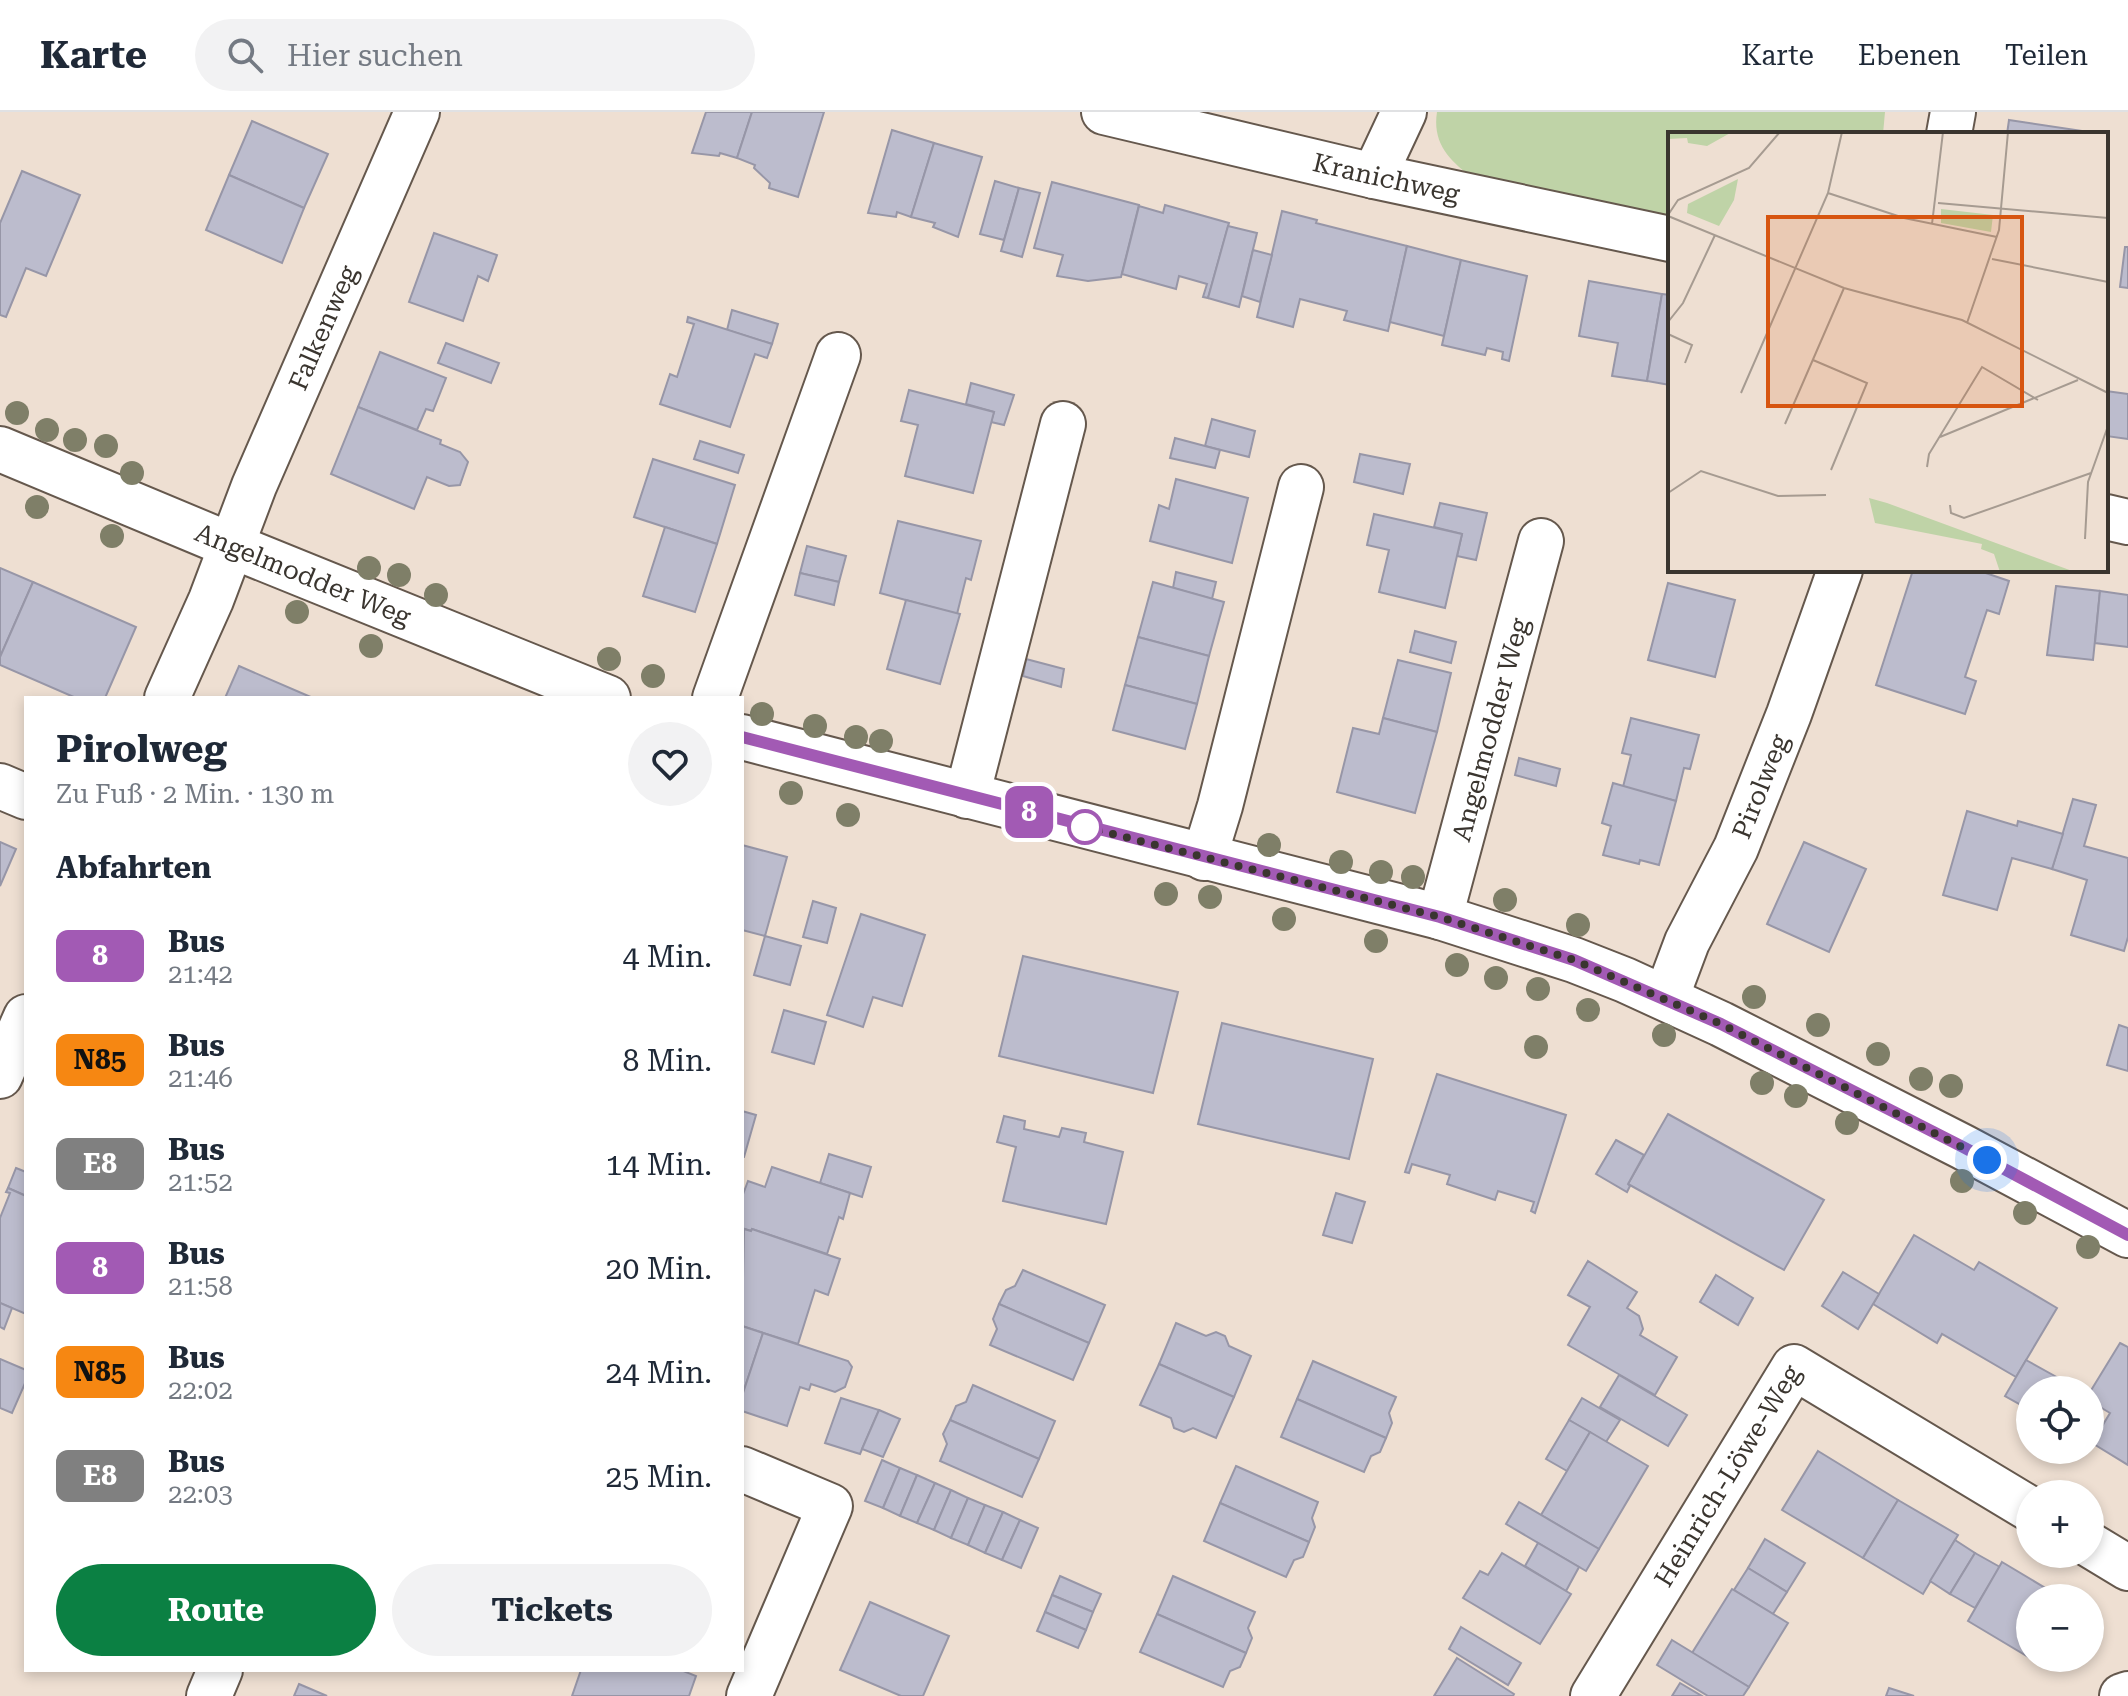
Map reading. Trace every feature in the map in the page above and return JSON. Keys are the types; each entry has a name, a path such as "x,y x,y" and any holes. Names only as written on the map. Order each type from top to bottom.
{"street":[{"name":"Falkenweg","path":"168,696 417,112"},
{"name":"Kranichweg","path":"1104,112 1374,176 1668,239"},
{"path":"1374,176 1404,112"},
{"path":"1949,132 1953,112"},
{"path":"716,696 838,355"},
{"path":"967,796 1063,424"},
{"name":"Angelmodder Weg","path":"0,449 603,696"},
{"path":"1204,858 1301,487"},
{"path":"2108,517 2128,522"},
{"name":"Angelmodder Weg","path":"1440,917 1541,541"},
{"name":"Pirolweg","path":"1666,998 1687,942 1741,835 1789,714 1839,572"},
{"path":"744,738 1440,917 1574,960 1666,998 1949,1140 2128,1235"},
{"path":"0,786 24,796"},
{"path":"0,1076 24,1022"},
{"name":"Heinrich-Löwe-Weg","path":"1593,1696 1794,1367 2016,1501"},
{"path":"744,1470 830,1506 749,1696"},
{"path":"2104,1553 2128,1568"},
{"path":"209,1696 219,1672"},
{"path":"2122,1696 2128,1694"}],"green space":[{"path":"1437,112 1885,112 1883,132 1668,132 1668,219 1474,179 1445,151 1436,123"}],"building":[{"path":"706,112 752,112 737,158 720,153 719,156 692,153"},
{"path":"752,112 824,112 798,197 769,188 770,183 754,168 755,165 737,158"},
{"path":"2009,120 2089,132 2007,132"},
{"path":"252,121 328,154 304,208 229,175"},
{"path":"892,130 934,143 911,217 897,212 896,217 868,213"},
{"path":"934,143 982,157 958,237 933,227 935,223 911,217"},
{"path":"22,171 80,195 46,276 26,268 6,317 0,315 0,223"},
{"path":"229,175 304,208 282,263 206,230"},
{"path":"995,181 1019,188 1004,240 980,234"},
{"path":"1052,182 1139,205 1121,277 1088,281 1057,276 1063,255 1034,248"},
{"path":"1019,188 1040,193 1022,257 1001,251"},
{"path":"1165,205 1229,223 1208,298 1203,297 1207,284 1179,276 1176,289 1122,274 1139,206 1163,213"},
{"path":"1282,211 1407,246 1388,331 1344,320 1347,311 1300,299 1293,327 1257,317"},
{"path":"1228,226 1257,233 1239,307 1208,298"},
{"path":"434,233 497,255 488,281 478,276 463,321 409,302"},
{"path":"1407,246 1461,260 1444,336 1390,322"},
{"path":"2125,247 2128,247 2128,288 2120,287"},
{"path":"1253,250 1272,255 1260,302 1242,296"},
{"path":"1461,260 1527,276 1509,361 1502,359 1503,352 1487,348 1485,355 1442,345"},
{"path":"1589,281 1662,294 1647,381 1612,376 1618,343 1579,336"},
{"path":"1662,294 1668,295 1668,385 1647,381"},
{"path":"732,310 778,324 772,344 727,330"},
{"path":"688,317 772,344 767,358 755,354 730,427 660,404 670,374 677,377 694,324 687,322"},
{"path":"446,343 499,363 491,383 438,363"},
{"path":"380,352 446,378 433,411 426,409 417,430 358,407"},
{"path":"971,383 1014,395 1004,425 991,422 994,412 966,404"},
{"path":"909,390 994,412 973,493 905,476 918,425 901,421"},
{"path":"2108,391 2128,394 2128,439 2108,436"},
{"path":"358,407 441,440 440,444 460,452 468,462 460,485 449,486 427,477 414,509 331,474"},
{"path":"1212,419 1255,431 1249,457 1205,446"},
{"path":"1175,438 1220,450 1215,468 1170,458"},
{"path":"700,441 744,455 738,473 694,459"},
{"path":"1360,454 1410,464 1403,494 1354,482"},
{"path":"653,459 735,485 717,544 634,517"},
{"path":"1176,479 1248,498 1232,563 1150,541 1159,505 1169,509"},
{"path":"1440,503 1487,513 1476,560 1457,556 1462,534 1434,527"},
{"path":"1374,514 1462,534 1445,608 1379,592 1389,550 1367,545"},
{"path":"898,521 981,541 971,580 966,578 957,614 880,593"},
{"path":"665,527 717,544 695,612 643,596"},
{"path":"807,546 846,556 839,582 800,573"},
{"path":"0,568 33,582 0,657"},
{"path":"1176,572 1216,582 1212,599 1173,588"},
{"path":"1912,572 1983,572 2009,581 1999,614 1987,610 1965,677 1976,681 1965,714 1876,685"},
{"path":"800,573 839,582 834,605 795,595"},
{"path":"33,582 136,627 106,696 71,696 0,665 0,657"},
{"path":"1153,582 1224,602 1209,656 1138,637"},
{"path":"1668,583 1735,600 1715,677 1648,660"},
{"path":"2056,586 2100,591 2093,660 2047,655"},
{"path":"2100,591 2128,595 2128,647 2095,643"},
{"path":"906,600 960,614 940,684 887,669"},
{"path":"1415,631 1456,642 1451,663 1410,652"},
{"path":"1138,637 1209,656 1197,704 1125,685"},
{"path":"1026,659 1064,669 1061,687 1023,676"},
{"path":"1398,660 1451,673 1437,732 1383,718"},
{"path":"239,666 308,696 226,696"},
{"path":"1125,685 1197,704 1185,749 1113,730"},
{"path":"1383,718 1437,732 1415,813 1337,792 1353,728 1379,734"},
{"path":"1631,718 1699,735 1690,769 1684,768 1676,801 1623,787 1631,755 1622,753"},
{"path":"1519,758 1560,769 1556,786 1515,775"},
{"path":"1613,783 1676,801 1659,865 1640,860 1639,864 1603,855 1611,826 1602,823"},
{"path":"2073,799 2096,805 2084,846 2128,858 2128,937 2124,951 2071,935 2087,880 2052,869"},
{"path":"1967,811 2017,826 2018,821 2063,834 2052,869 2012,858 1997,910 1943,895"},
{"path":"0,842 16,849 0,886"},
{"path":"1804,842 1866,869 1829,952 1767,924"},
{"path":"744,846 787,857 765,936 744,931"},
{"path":"813,901 836,908 827,943 803,937"},
{"path":"861,914 925,935 902,1006 873,997 863,1027 827,1015"},
{"path":"765,936 801,946 790,985 754,975"},
{"path":"1023,956 1178,992 1153,1093 999,1056"},
{"path":"784,1010 826,1022 814,1064 772,1052"},
{"path":"1222,1023 1373,1059 1349,1159 1198,1124"},
{"path":"2119,1025 2128,1028 2128,1071 2107,1065"},
{"path":"1437,1074 1566,1115 1535,1213 1531,1211 1534,1202 1498,1191 1495,1200 1447,1184 1450,1175 1412,1164 1409,1173 1405,1172"},
{"path":"744,1112 756,1115 744,1157"},
{"path":"1668,1114 1824,1200 1784,1270 1628,1184"},
{"path":"1004,1116 1025,1121 1024,1129 1059,1137 1062,1128 1086,1133 1084,1142 1123,1152 1106,1224 1003,1201 1016,1147 997,1142"},
{"path":"1616,1140 1644,1155 1628,1184 1627,1192 1596,1174"},
{"path":"829,1154 871,1167 862,1197 820,1183"},
{"path":"772,1167 850,1193 843,1219 839,1217 827,1254 744,1229 744,1192 748,1181 765,1187"},
{"path":"16,1168 24,1171 24,1195 8,1188"},
{"path":"8,1188 24,1195 24,1313 0,1303 0,1218 10,1193 6,1192"},
{"path":"1336,1193 1365,1202 1352,1243 1323,1235"},
{"path":"744,1229 840,1259 828,1295 815,1290 798,1344 744,1327"},
{"path":"1914,1235 1974,1270 1979,1262 2057,1308 2016,1377 1942,1334 1937,1343 1873,1304"},
{"path":"1588,1261 1637,1292 1627,1308 1639,1316 1643,1329 1640,1335 1677,1357 1655,1395 1568,1345 1590,1307 1568,1295"},
{"path":"1023,1270 1105,1305 1089,1343 999,1304 1006,1290 1015,1286"},
{"path":"1843,1272 1879,1294 1858,1329 1822,1306"},
{"path":"1716,1275 1753,1298 1738,1325 1700,1302"},
{"path":"0,1303 12,1308 4,1329 0,1327"},
{"path":"999,1304 1089,1343 1073,1380 990,1345 997,1329 993,1319"},
{"path":"1176,1323 1206,1336 1216,1332 1225,1336 1229,1346 1251,1356 1234,1397 1159,1364"},
{"path":"744,1327 763,1333 744,1390"},
{"path":"763,1333 848,1361 852,1367 845,1387 835,1392 811,1384 809,1390 800,1387 787,1426 744,1412 744,1390"},
{"path":"2120,1343 2128,1347 2128,1465 2104,1450 2104,1423 2110,1413 2104,1409 2104,1376 2100,1376"},
{"path":"0,1359 24,1369 24,1386 12,1413 0,1408"},
{"path":"2026,1360 2055,1376 2017,1376"},
{"path":"1313,1361 1396,1397 1389,1413 1392,1423 1386,1438 1297,1399"},
{"path":"1159,1364 1234,1397 1216,1438 1193,1428 1184,1432 1174,1428 1171,1418 1140,1405"},
{"path":"1619,1375 1687,1415 1668,1446 1600,1407"},
{"path":"2016,1377 2016,1402 2005,1396"},
{"path":"973,1385 1055,1421 1039,1459 950,1420 956,1406 966,1402"},
{"path":"841,1398 879,1410 860,1454 825,1443"},
{"path":"1582,1398 1620,1420 1606,1442 1569,1420"},
{"path":"1297,1399 1386,1438 1380,1452 1371,1456 1364,1472 1281,1437"},
{"path":"879,1410 900,1419 883,1457 862,1449"},
{"path":"950,1420 1039,1459 1022,1497 940,1461 947,1444 943,1434"},
{"path":"1569,1420 1590,1432 1567,1471 1546,1459"},
{"path":"1590,1432 1648,1466 1599,1549 1541,1515"},
{"path":"1818,1451 1898,1500 1863,1558 1782,1510"},
{"path":"882,1460 900,1468 883,1508 865,1501"},
{"path":"1236,1466 1318,1502 1312,1518 1315,1527 1309,1542 1220,1503"},
{"path":"900,1468 917,1475 900,1516 883,1508"},
{"path":"917,1475 935,1483 917,1523 900,1516"},
{"path":"935,1483 951,1490 934,1530 917,1523"},
{"path":"951,1490 968,1498 951,1538 934,1530"},
{"path":"968,1498 985,1505 968,1545 951,1538"},
{"path":"1898,1500 1958,1535 1923,1594 1863,1558"},
{"path":"1519,1502 1599,1549 1586,1571 1506,1524"},
{"path":"1220,1503 1309,1542 1303,1557 1294,1560 1286,1577 1204,1541"},
{"path":"985,1505 1003,1512 985,1553 968,1545"},
{"path":"1003,1512 1020,1520 1002,1560 985,1553"},
{"path":"1020,1520 1038,1528 1021,1568 1002,1560"},
{"path":"1765,1539 1805,1563 1787,1592 1748,1568"},
{"path":"1955,1540 1975,1553 1950,1594 1930,1581"},
{"path":"1538,1543 1579,1567 1566,1591 1525,1566"},
{"path":"1502,1553 1571,1594 1540,1644 1463,1598 1480,1571 1488,1575"},
{"path":"1975,1553 2000,1567 1975,1608 1950,1594"},
{"path":"2002,1562 2039,1584 2016,1584 2016,1650 1968,1621"},
{"path":"1748,1568 1787,1592 1773,1614 1734,1590"},
{"path":"1060,1576 1101,1594 1093,1612 1052,1595"},
{"path":"1173,1576 1255,1612 1248,1628 1252,1638 1246,1653 1157,1614"},
{"path":"1732,1589 1788,1623 1749,1687 1692,1653"},
{"path":"1052,1595 1093,1612 1086,1630 1045,1612"},
{"path":"870,1602 949,1636 923,1696 901,1696 840,1670"},
{"path":"1045,1612 1086,1630 1078,1648 1037,1631"},
{"path":"1157,1614 1246,1653 1240,1667 1230,1671 1223,1687 1140,1652"},
{"path":"1461,1627 1521,1663 1508,1685 1449,1649"},
{"path":"1672,1640 1749,1687 1743,1696 1708,1696 1657,1665"},
{"path":"1457,1658 1514,1694 1513,1696 1434,1696"},
{"path":"580,1672 686,1672 696,1676 689,1696 572,1696"},
{"path":"1680,1683 1702,1696 1672,1696"},
{"path":"299,1684 327,1696 294,1696"},
{"path":"1889,1688 1914,1696 1886,1696"}],"bus line":[{"name":"8","path":"744,738 1440,917 1574,960 1721,1024 2128,1235"}],"route":[{"path":"1085,827 1440,917 1574,960 1721,1024 1987,1160"}]}
